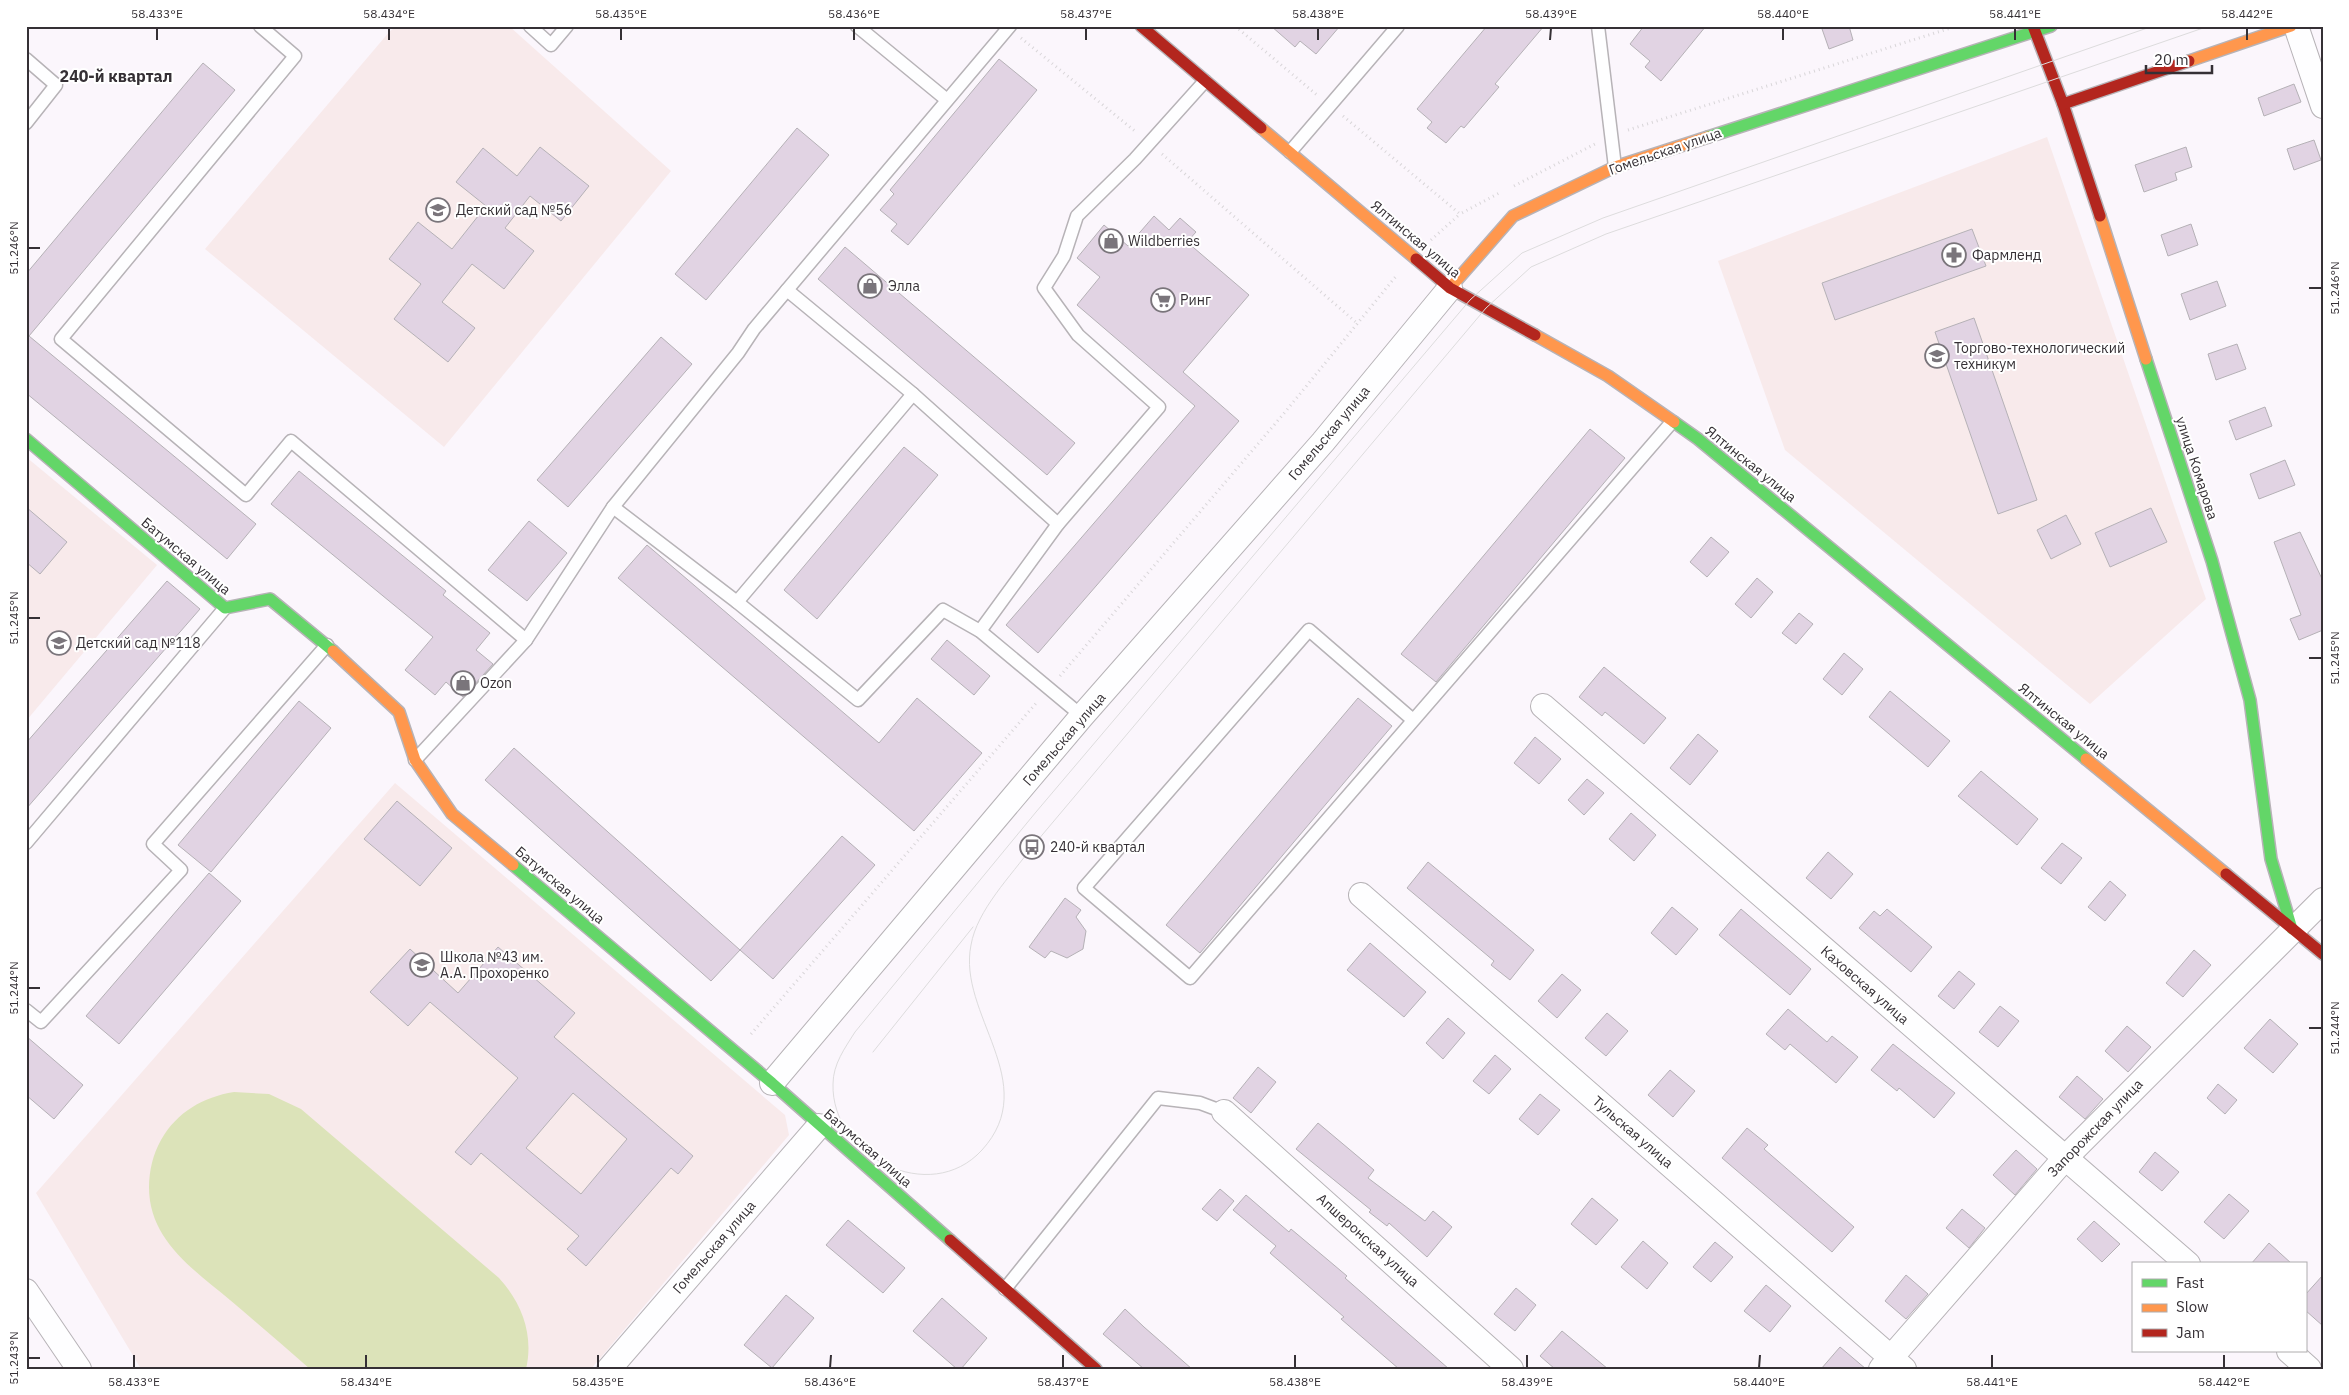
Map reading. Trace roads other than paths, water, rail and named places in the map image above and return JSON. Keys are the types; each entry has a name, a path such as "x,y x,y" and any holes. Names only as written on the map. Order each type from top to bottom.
{"main road":[{"name":"Ялтинская улица","path":"1141,26 1450,288 1608,376 1698,439 2323,954"},
{"name":"Гомельская улица","path":"1450,288 1513,216 1614,167 2034,29 2051,26"},
{"path":"2063,104 2292,26"},
{"name":"улица Комарова","path":"2034,29 2063,104 2212,561 2250,700 2270,859 2292,929"},
{"name":"Батумская улица","path":"26,439 225,608 270,599 327,644 399,712 415,760 452,814 772,1083 1096,1369"}],"street":[{"path":"2296,26 2323,106"},
{"name":"Гомельская улица","path":"772,1083 1082,716 1323,442 1450,288"},
{"name":"Каховская улица","path":"1543,706 2186,1262"},
{"name":"Тульская улица","path":"1360,895 1892,1365"},
{"name":"Запорожская улица","path":"1892,1365 2065,1158 2323,900"},
{"name":"Апшеронская улица","path":"1224,1112 1511,1369"},
{"name":"Гомельская улица","path":"609,1369 819,1126"},
{"path":"26,1291 79,1369"},
{"path":"2290,1352 2309,1369"}],"lane":[{"path":"260,26 295,56 61,339 246,495 291,441 526,640"},
{"path":"530,26 551,45 567,26"},
{"path":"857,26 947,100"},
{"path":"1290,152 1398,26"},
{"path":"1598,26 1614,167"},
{"path":"415,760 526,640 613,507 787,290 1009,27"},
{"path":"26,59 56,85 26,123"},
{"path":"980,631 1058,524 1159,407 1078,335 1044,288 1064,256 1077,216 1149,143 1205,81"},
{"path":"787,290 913,394 1058,524"},
{"path":"737,602 913,394"},
{"path":"1413,720 1309,630 1084,888 1190,978 1672,422"},
{"path":"613,507 737,602 858,700 942,610 980,631 1082,716"},
{"path":"26,843 225,608"},
{"path":"26,1010 41,1022 181,870 153,844 327,644"},
{"path":"1004,1289 1158,1098 1200,1103 1224,1112"}],"tram line":[{"path":"2153,26 1603,218 1522,253 1470,300 1036,812 855,1032 837,1063 833,1084 837,1110 848,1133 866,1152 887,1165 911,1173 936,1174 961,1166 982,1150 998,1125 1004,1099 1002,1074 975,997 970,971 971,945 974,932 987,906 1032,847 1486,308 1531,267 1606,234 2209,26"},
{"path":"873,1052 973,927"}],"place":[{"name":"Детский сад №56","path":"438,210"},
{"name":"Wildberries","path":"1111,241"},
{"name":"Фармленд","path":"1954,255"},
{"name":"Элла","path":"870,286"},
{"name":"Ринг","path":"1163,300"},
{"name":"Торгово-технологический техникум","path":"1937,356"},
{"name":"Детский сад №118","path":"59,643"},
{"name":"Ozon","path":"463,683"},
{"name":"240-й квартал","path":"1032,847"},
{"name":"Школа №43 им. А.А. Прохоренко","path":"422,965"}],"district":[{"name":"240-й квартал","path":"116,76"}]}
